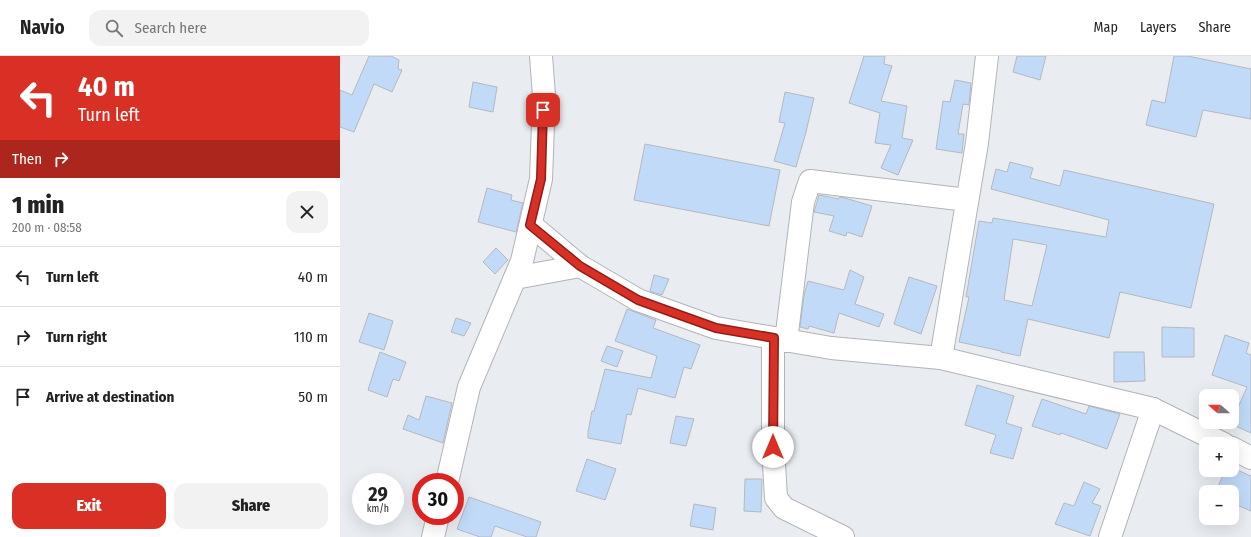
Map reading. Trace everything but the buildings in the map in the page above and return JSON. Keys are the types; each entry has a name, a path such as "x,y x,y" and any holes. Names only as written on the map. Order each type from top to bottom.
{"street":[{"path":"448,473 469,388 522,261 541,179 544,96 541,56"},
{"path":"941,358 977,143 987,56"},
{"path":"843,537 784,508 776,498 773,447 780,340 803,202 810,181 967,200"},
{"path":"530,225 580,266 638,300 716,328 831,348 941,358 1153,409 1210,437"},
{"path":"515,278 580,266"},
{"path":"1110,537 1153,409"},
{"path":"1239,452 1251,458"},
{"path":"434,537 436,525"}],"route":[{"path":"543,110 541,179 530,225 580,266 638,300 716,328 774,338 773,447"}]}
